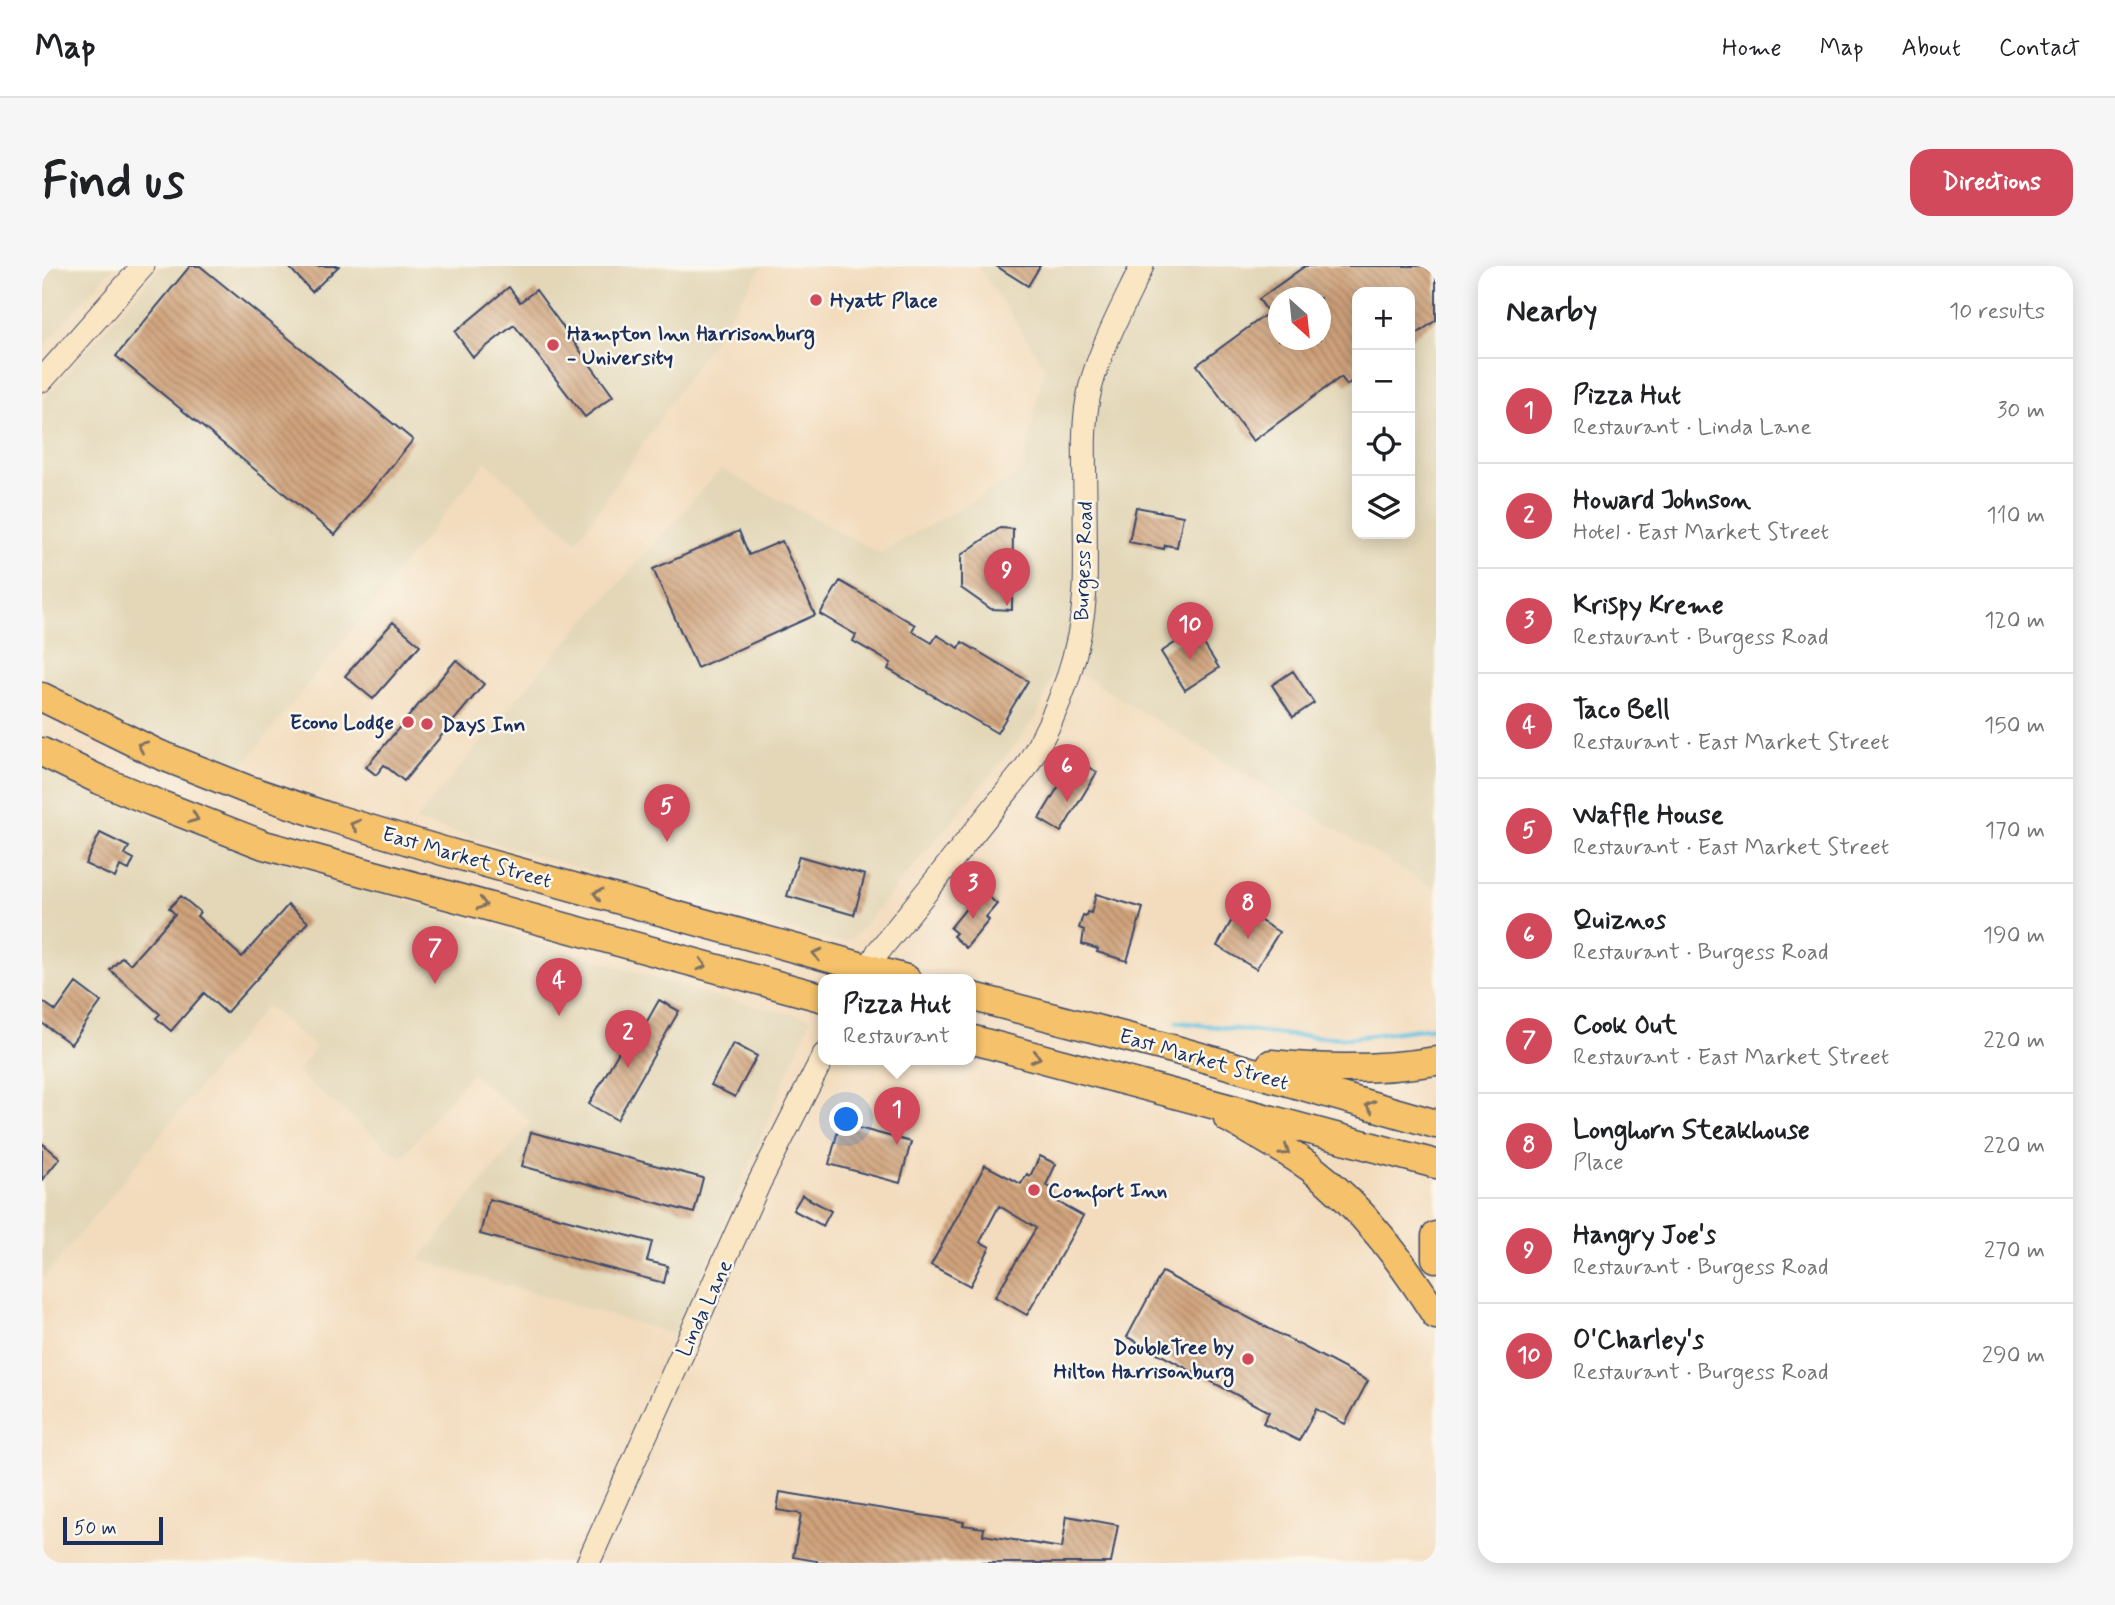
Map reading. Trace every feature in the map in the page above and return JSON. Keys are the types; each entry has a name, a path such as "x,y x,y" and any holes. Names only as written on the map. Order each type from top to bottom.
{"highway":[{"name":"East Market Street","path":"42,697 158,754 246,789 329,817 866,974"},
{"name":"East Market Street","path":"42,752 100,780 264,845 818,996"},
{"path":"336,864 416,872 427,870 443,852"},
{"path":"436,891 459,873 513,884 537,877"},
{"name":"East Market Street","path":"976,997 1176,1050 1436,1125"},
{"name":"East Market Street","path":"976,1040 1436,1164"},
{"path":"1176,1050 1269,1064 1326,1069 1385,1067 1436,1061"},
{"path":"1205,1104 1297,1159 1343,1196 1393,1251 1436,1315"},
{"path":"1436,1236 1436,1258"}],"street":[{"path":"42,380 143,266"},
{"name":"Burgess Road","path":"866,974 878,952 1025,769 1064,692 1078,644 1085,591 1085,431 1089,393 1100,359 1142,266"},
{"name":"Linda Lane","path":"588,1563 760,1184 819,1065"}],"shaded area":[{"path":"42,266 114,266 42,349"},
{"path":"161,266 763,266 577,541 486,462 235,775 86,706 42,682 42,401"},
{"path":"978,266 1436,266 1436,890 1058,661 1038,714 1019,741 854,937 846,941 835,942 415,821 539,672 721,469 880,553 1023,472 1044,366"},
{"path":"42,767 177,826 362,887 716,997 811,1018 677,1335 419,1260 531,1122 471,1073 401,1158 296,1072 316,1047 266,1006 42,1280"}],"building":[{"path":"190,266 200,266 413,440 335,535 116,356"},
{"path":"288,266 339,266 312,292"},
{"path":"996,266 1040,266 1028,286"},
{"path":"1305,266 1436,266 1436,320 1415,335 1415,287 1352,287 1352,381 1347,385 1341,377 1253,441 1197,365 1268,313 1268,350 1331,350 1331,287 1276,287"},
{"name":"Hampton Inn Harrisonburg - University","path":"509,287 520,302 536,290 613,396 585,417 514,325 473,357 455,332"},
{"path":"1268,293 1268,313 1259,299"},
{"path":"1136,507 1183,516 1177,547 1165,545 1164,549 1129,542"},
{"path":"1000,528 1013,529 1012,610 991,609 961,588 961,555"},
{"path":"739,531 749,555 782,541 815,615 697,668 653,569"},
{"path":"840,581 915,625 912,631 932,643 937,635 959,648 962,642 1028,681 997,733 888,669 891,663 853,641 856,635 820,614"},
{"path":"393,622 420,645 373,699 345,676"},
{"path":"1195,630 1219,668 1185,690 1161,652"},
{"name":"Days Inn","path":"456,660 484,684 404,781 384,765 376,775 366,767"},
{"path":"1293,671 1314,703 1293,717 1272,685"},
{"path":"1075,759 1097,772 1061,832 1039,819"},
{"path":"100,833 129,847 125,854 134,859 129,870 120,866 115,878 85,864"},
{"path":"799,856 865,875 854,915 787,896"},
{"path":"981,890 997,904 986,917 989,920 966,948 953,936 956,933 950,928"},
{"path":"1096,894 1143,908 1127,961 1097,952 1098,949 1082,944 1084,930 1079,928 1083,915 1091,913"},
{"path":"181,896 200,912 197,916 242,957 288,905 308,922 226,1013 204,993 171,1031 156,1018 160,1014 110,970 122,957 130,964 175,914 169,908"},
{"path":"1239,908 1279,932 1256,969 1217,946"},
{"path":"76,983 101,1002 71,1044 42,1023 42,1001 56,1011"},
{"path":"659,1000 679,1011 617,1120 589,1104 633,1027 641,1032"},
{"path":"733,1043 757,1056 735,1097 711,1085"},
{"path":"840,1123 911,1142 900,1183 829,1164"},
{"path":"531,1132 703,1178 694,1213 522,1166"},
{"path":"42,1143 60,1158 42,1180"},
{"path":"1040,1156 1056,1164 1046,1185 1053,1189 1049,1197 1083,1216 1027,1315 995,1297 1036,1228 999,1206 980,1242 990,1247 970,1286 931,1265 985,1165 1021,1184 1027,1174 1030,1176"},
{"path":"802,1195 831,1211 823,1226 793,1210"},
{"path":"489,1199 652,1242 647,1261 668,1266 664,1283 480,1234"},
{"name":"DoubleTree by Hilton Harrisonburg","path":"1162,1272 1368,1381 1345,1424 1316,1409 1299,1441 1263,1423 1269,1412 1127,1337"},
{"path":"780,1492 964,1522 963,1525 984,1528 983,1535 1062,1548 1067,1516 1118,1525 1111,1563 817,1563 793,1557 801,1514 777,1510"}],"waterway":[{"path":"1177,1022 1286,1035 1349,1038 1436,1027"}],"place":[{"name":"Hyatt Place","path":"816,300"},
{"name":"Hampton Inn Harrisonburg - University","path":"553,345"},
{"name":"Hangry Joe's","path":"1007,606"},
{"name":"O'Charley's","path":"1190,660"},
{"name":"Econo Lodge","path":"408,722"},
{"name":"Days Inn","path":"427,724"},
{"name":"Quiznos","path":"1067,802"},
{"name":"Waffle House","path":"667,842"},
{"name":"Krispy Kreme","path":"973,919"},
{"name":"Longhorn Steakhouse","path":"1248,939"},
{"name":"Cook Out","path":"435,984"},
{"name":"Taco Bell","path":"559,1016"},
{"name":"Howard Johnson","path":"628,1068"},
{"name":"Pizza Hut","path":"897,1145"},
{"name":"Comfort Inn","path":"1034,1190"},
{"name":"DoubleTree by Hilton Harrisonburg","path":"1248,1359"}]}
